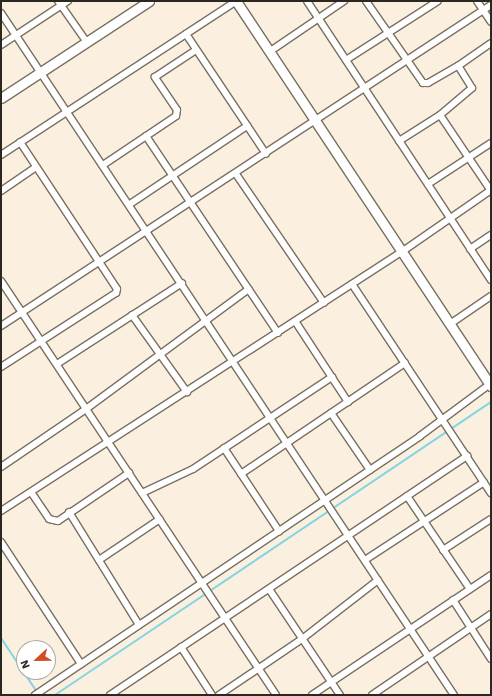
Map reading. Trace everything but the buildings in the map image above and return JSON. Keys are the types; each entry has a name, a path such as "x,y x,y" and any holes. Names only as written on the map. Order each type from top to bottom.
{"main road":[{"path":"1,98 149,1"},
{"path":"236,1 491,385"}],"street":[{"path":"1,45 16,36 60,3 68,1"},
{"path":"1,155 68,113 236,1"},
{"path":"307,1 470,249 490,276"},
{"path":"269,52 344,1"},
{"path":"366,1 407,62 426,83 458,66 491,43"},
{"path":"346,60 438,1"},
{"path":"477,1 491,22"},
{"path":"60,3 86,41"},
{"path":"1,326 407,62 491,5"},
{"path":"1,13 130,204 454,695"},
{"path":"186,34 266,154"},
{"path":"103,165 178,114 156,76 196,50"},
{"path":"399,141 440,114 472,88 458,66"},
{"path":"1,511 109,443 324,303 491,191 440,114"},
{"path":"130,204 247,126"},
{"path":"146,136 278,333"},
{"path":"1,367 116,293 116,285 20,142"},
{"path":"428,184 491,143"},
{"path":"1,191 36,167"},
{"path":"236,174 324,303"},
{"path":"470,249 491,235"},
{"path":"1,281 276,695"},
{"path":"56,364 182,283"},
{"path":"352,284 491,493"},
{"path":"1,467 86,409 161,355 206,319 248,289"},
{"path":"450,324 491,296"},
{"path":"132,315 187,392"},
{"path":"295,321 348,402"},
{"path":"241,474 405,363"},
{"path":"142,493 193,469 332,377"},
{"path":"35,695 326,500 443,420 491,385"},
{"path":"331,413 370,470"},
{"path":"224,448 279,531"},
{"path":"110,695 467,456"},
{"path":"31,492 49,519 58,520 129,473"},
{"path":"365,560 484,482"},
{"path":"407,496 470,589"},
{"path":"69,512 139,625"},
{"path":"99,560 160,519"},
{"path":"443,550 491,519"},
{"path":"1,542 81,664"},
{"path":"312,695 491,575"},
{"path":"219,695 302,639 378,580"},
{"path":"269,589 340,695"},
{"path":"453,600 491,659"},
{"path":"372,695 491,614"},
{"path":"181,647 212,695"}],"waterway":[{"path":"55,695 491,402"},
{"path":"1,638 37,692"}]}
